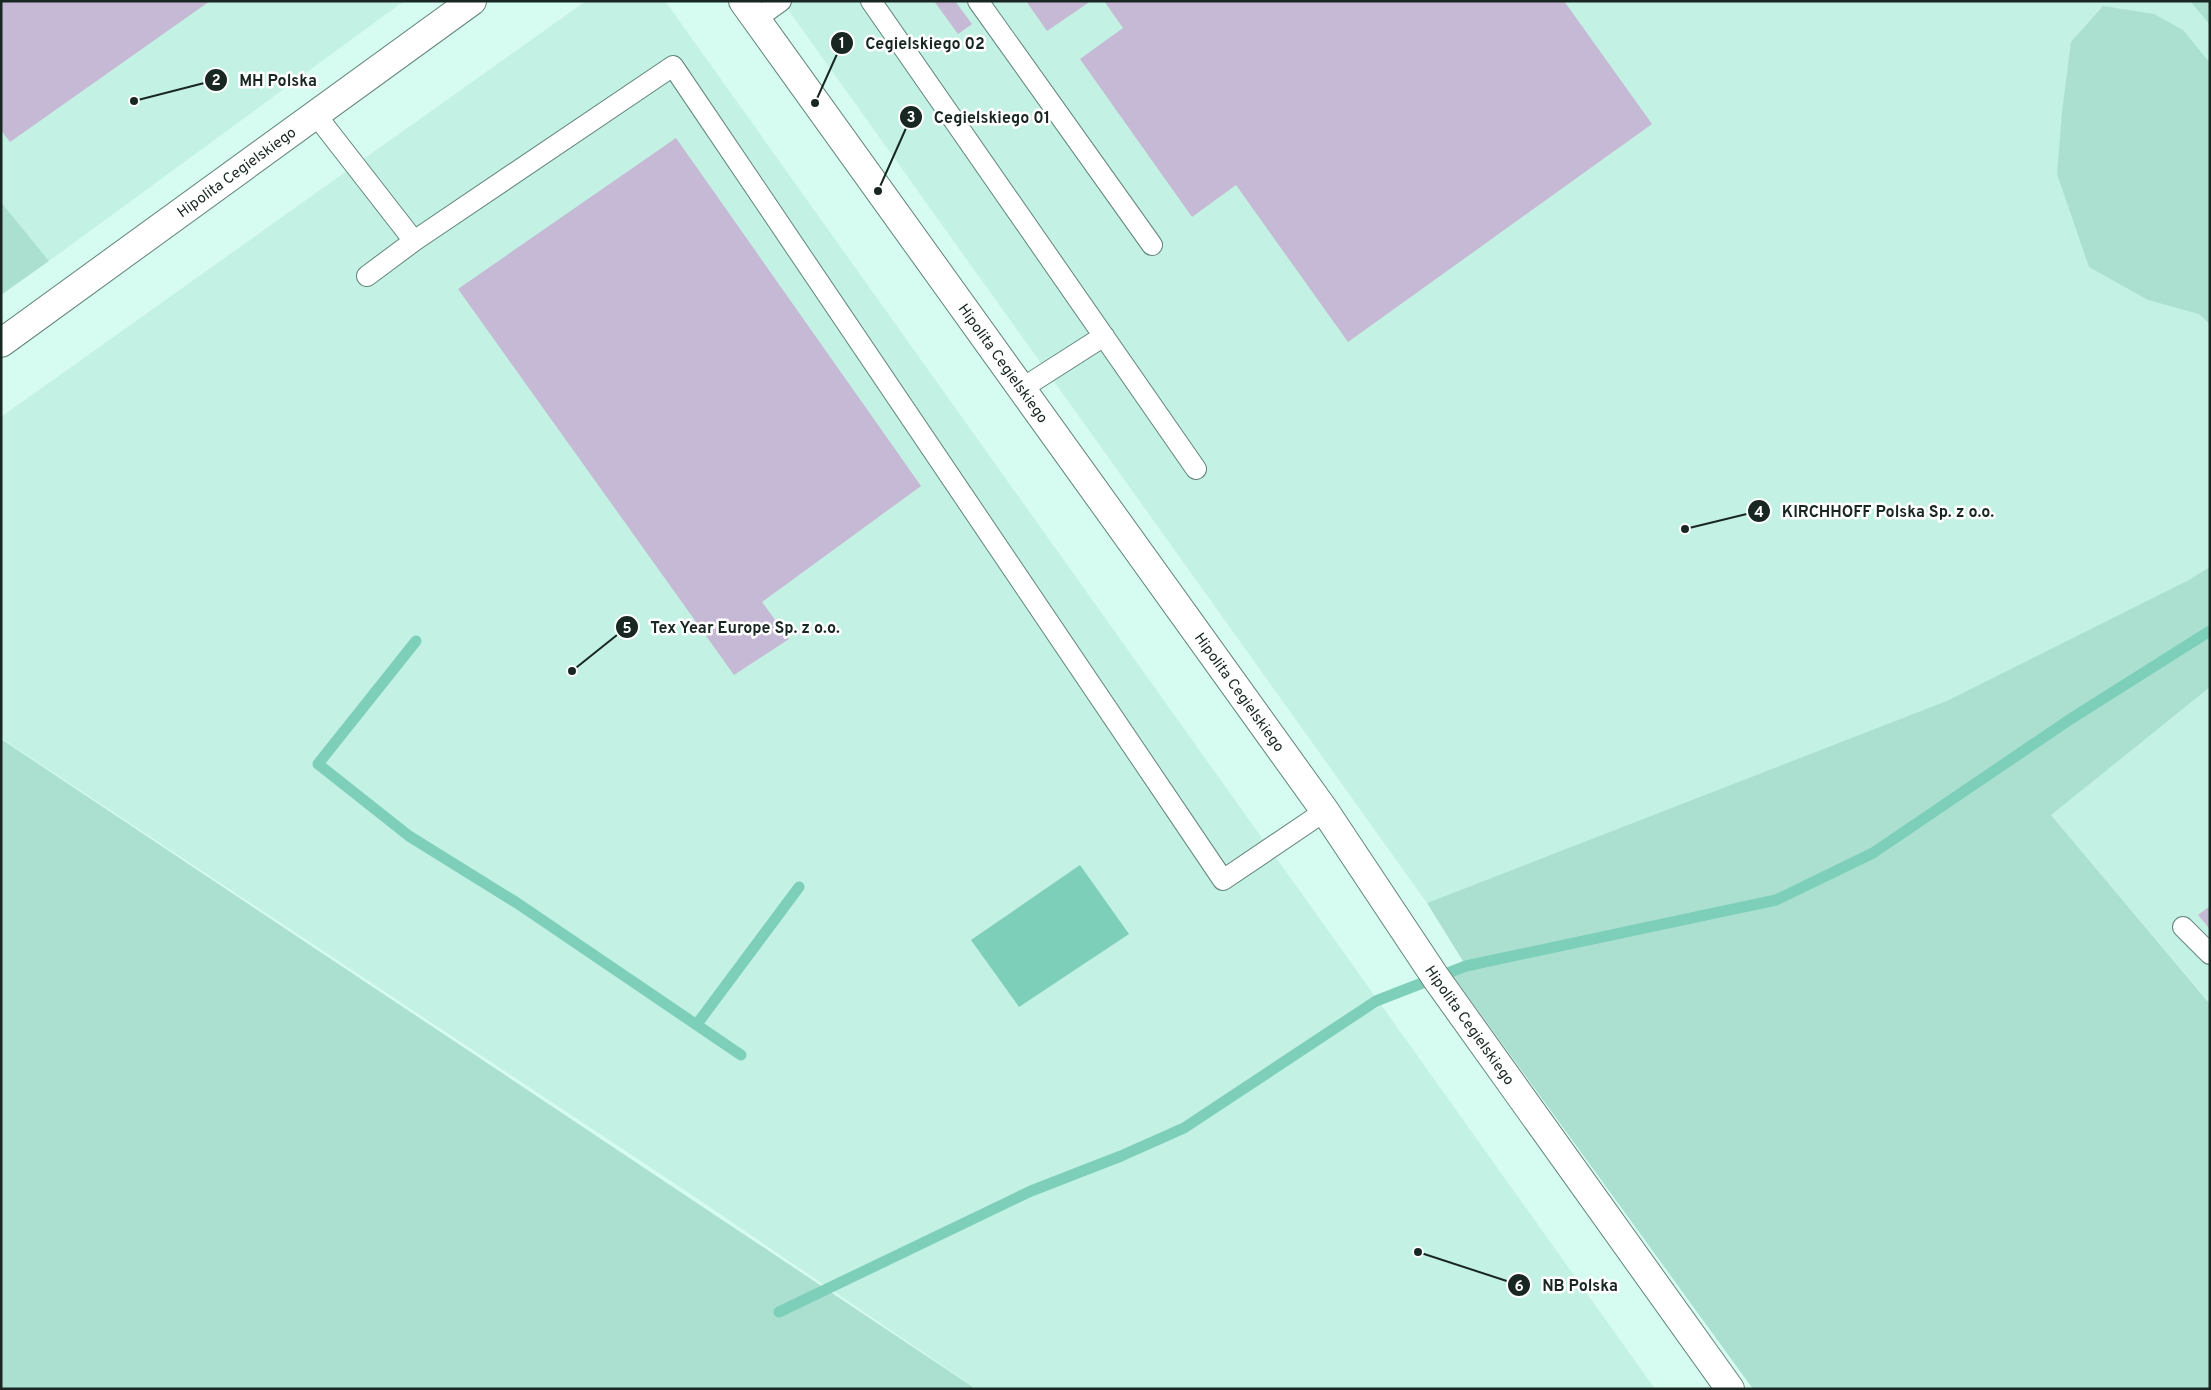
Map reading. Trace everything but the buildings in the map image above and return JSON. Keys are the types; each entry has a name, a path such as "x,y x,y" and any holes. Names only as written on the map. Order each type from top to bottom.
{"street":[{"name":"Hipolita Cegielskiego","path":"1,343 472,1"},
{"name":"Hipolita Cegielskiego","path":"750,10 1325,811 1436,978 1730,1389"}],"lane":[{"path":"750,10 781,1"},
{"path":"871,1 1196,469"},
{"path":"978,1 1152,244"},
{"path":"367,276 414,241 673,66 1223,880 1325,811"},
{"path":"316,115 414,241"},
{"path":"1021,389 1104,336"},
{"path":"2182,927 2210,954"}],"shaded area":[{"path":"1,1 404,1 49,261 1,202"},
{"path":"586,1 665,1 1655,1389 977,1389 689,1193 1,738 1,417"},
{"path":"782,1 2190,1 2210,25 2210,686 2188,704 2210,687 2210,1003 2051,815 1949,700 1427,903"},
{"path":"2190,1 2210,1 2210,25"},
{"path":"2103,6 2154,14 2183,30 2210,63 2210,324 2199,314 2148,300 2089,267 2057,174 2062,112 2071,42"},
{"path":"1,202 49,261 1,295"},
{"path":"2210,567 2210,687 2051,815 2210,1004 2210,1389 1753,1389 1450,972 1466,966 1427,903 1949,700 2187,581"},
{"path":"1,739 976,1389 1,1389"},
{"path":"1080,865 1129,934 1019,1007 971,940"}],"waterway":[{"path":"779,1312 1031,1191 1121,1156 1184,1128 1376,1001 1466,966 1776,900 1873,853 2069,720 2210,631"},
{"path":"416,641 318,764 409,836 517,903 741,1055"},
{"path":"697,1024 799,887"}],"place":[{"name":"MH Polska","path":"134,101"},
{"name":"Cegielskiego 02","path":"815,103"},
{"name":"Cegielskiego 01","path":"878,191"},
{"name":"KIRCHHOFF Polska Sp. z o.o.","path":"1685,529"},
{"name":"Tex Year Europe Sp. z o.o.","path":"572,671"},
{"name":"NB Polska","path":"1418,1252"}]}
